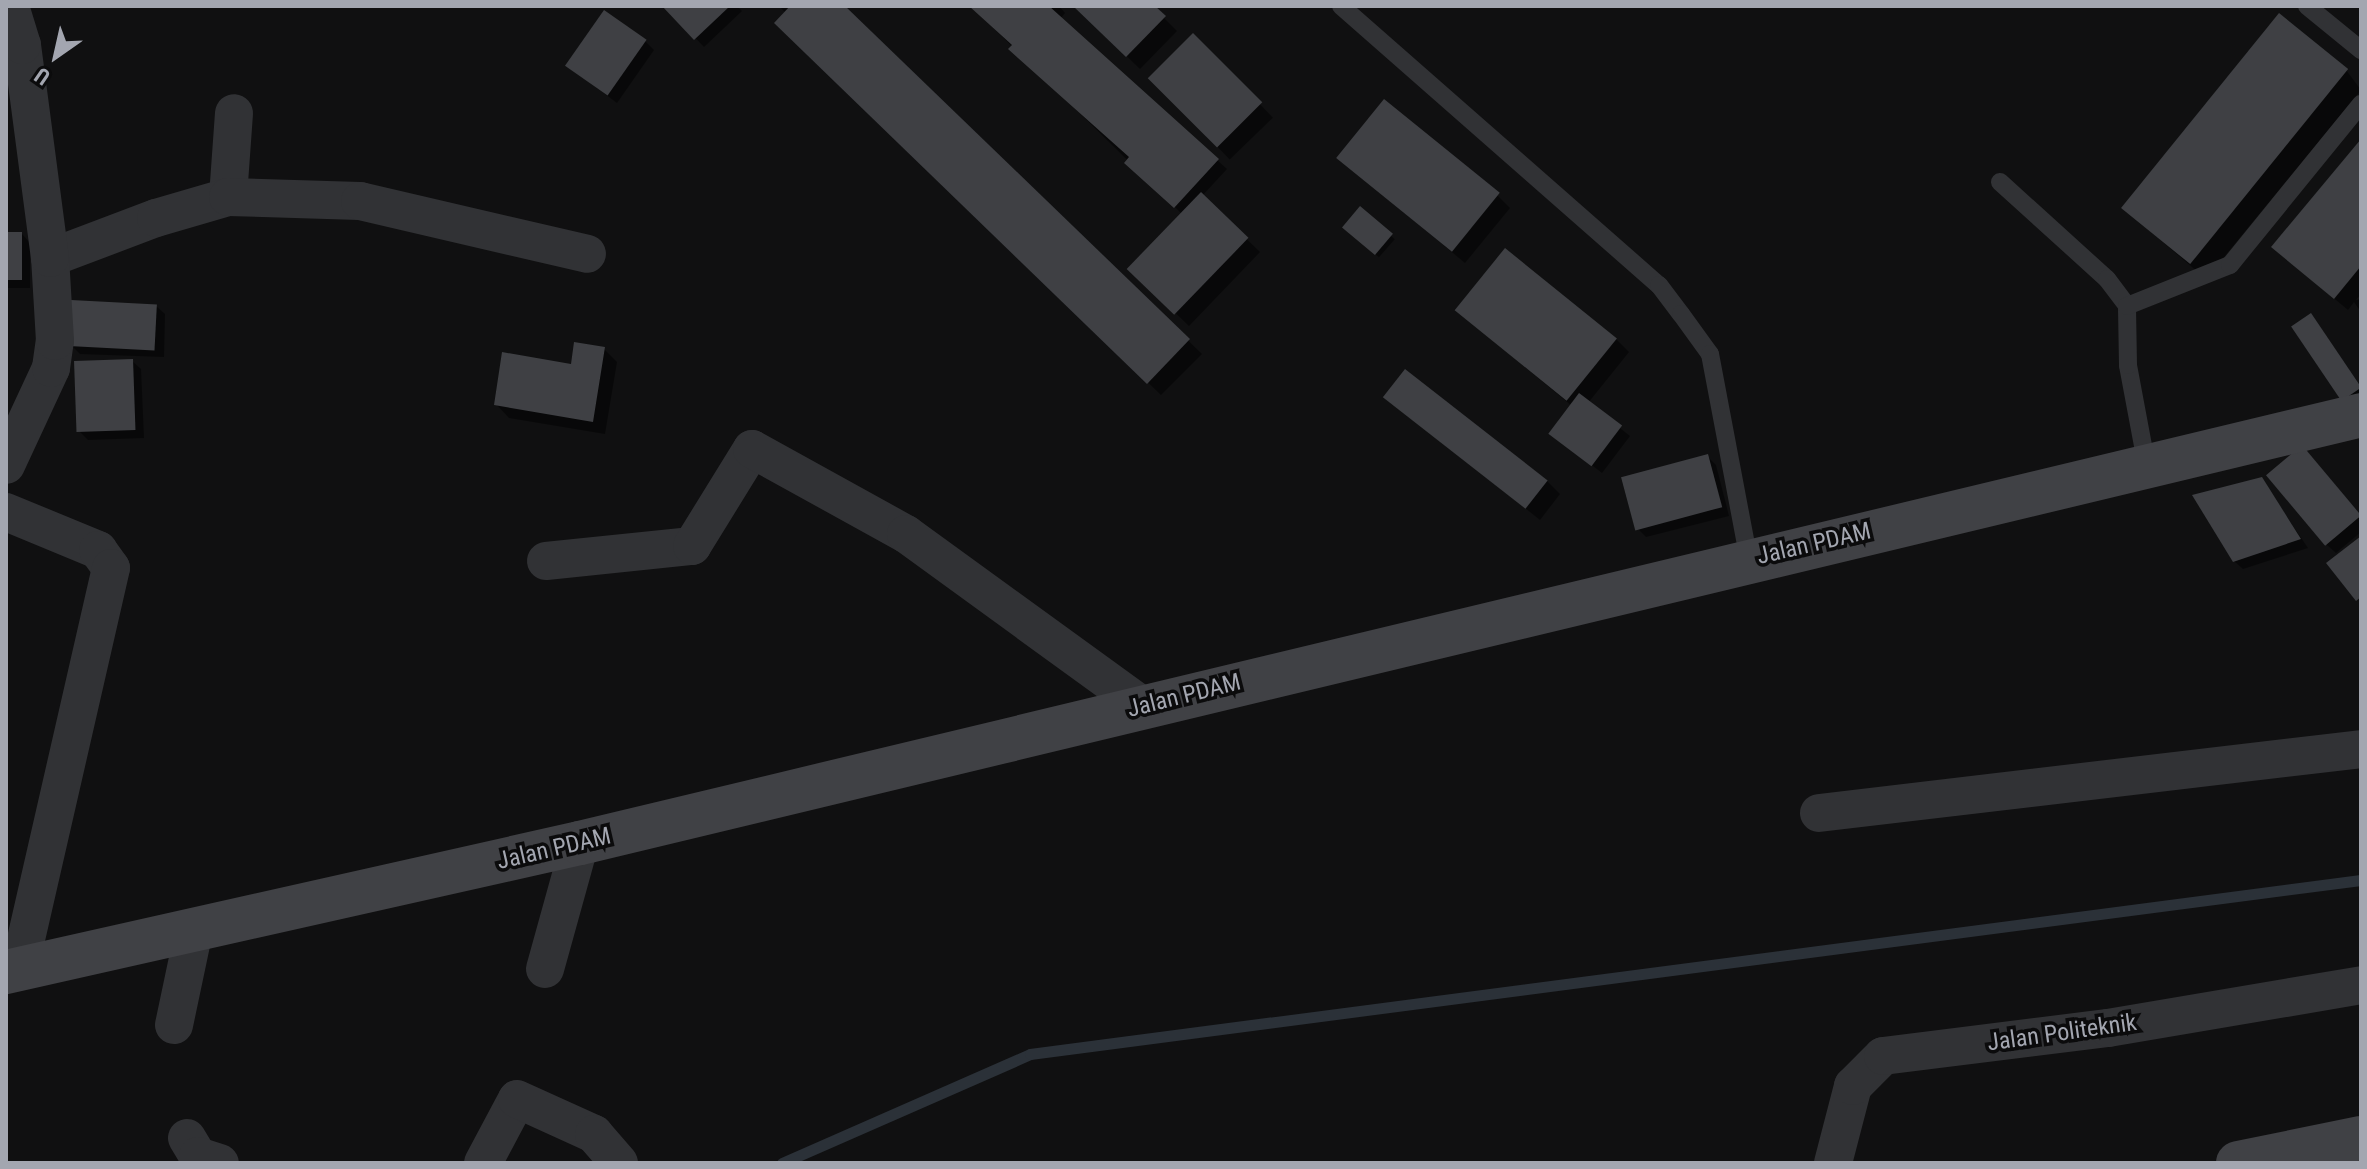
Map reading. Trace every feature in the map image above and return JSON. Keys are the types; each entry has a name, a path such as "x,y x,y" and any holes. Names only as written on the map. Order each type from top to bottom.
{"street":[{"path":"6,465 51,368 55,341 50,258 20,31 10,6"},
{"path":"228,197 234,113"},
{"path":"50,258 156,218 228,197 360,201 587,254"},
{"name":"Jalan PDAM","path":"12,971 580,843 2361,415"},
{"path":"546,561 692,546 752,449 906,534 1143,706"},
{"path":"6,512 98,550 111,568 12,971"},
{"path":"1819,813 2361,749"},
{"path":"545,969 580,843"},
{"path":"174,1025 194,930"},
{"name":"Jalan Politeknik","path":"1833,1163 1853,1086 1883,1056 2108,1028 2361,985"},
{"path":"483,1163 517,1099 594,1134 618,1161"},
{"path":"187,1138 198,1156 220,1163"},
{"path":"2238,1163 2361,1138"}],"lane":[{"path":"1341,6 1659,285 1681,314 1710,354 1749,560"},
{"path":"2307,6 2361,50"},
{"path":"2127,306 2230,265 2361,104"},
{"path":"2000,182 2107,279 2127,306 2128,365 2147,467"}],"building":[{"path":"662,6 730,6 694,40"},
{"path":"790,6 845,6 1190,339 1147,384 774,23"},
{"path":"969,6 1049,6 1219,159 1174,208 1124,163 1129,157 1008,49 1012,45"},
{"path":"1073,6 1155,6 1166,16 1126,57"},
{"path":"604,10 647,40 608,96 565,66"},
{"path":"2279,13 2348,69 2190,264 2121,208"},
{"path":"1193,33 1262,102 1217,148 1148,78"},
{"path":"1384,99 1500,193 1452,252 1336,158"},
{"path":"2361,139 2361,266 2334,299 2271,247"},
{"path":"1201,192 1248,238 1174,315 1127,269"},
{"path":"1360,206 1393,234 1375,255 1342,227"},
{"path":"6,232 22,232 22,280 6,280"},
{"path":"1505,248 1617,339 1567,401 1455,310"},
{"path":"71,300 157,305 154,350 69,346"},
{"path":"2311,313 2361,387 2341,401 2291,326"},
{"path":"574,342 605,347 593,422 494,405 502,352 571,364"},
{"path":"133,359 135,430 77,432 74,361"},
{"path":"1405,369 1548,480 1525,509 1383,397"},
{"path":"1579,393 1622,425 1591,466 1548,434"},
{"path":"2302,445 2361,515 2325,546 2266,475"},
{"path":"1708,454 1722,507 1635,530 1621,477"},
{"path":"2262,477 2301,539 2233,562 2192,495"},
{"path":"2361,536 2361,597 2356,601 2326,563"}],"waterway":[{"path":"782,1163 1030,1054 2361,880"}]}
